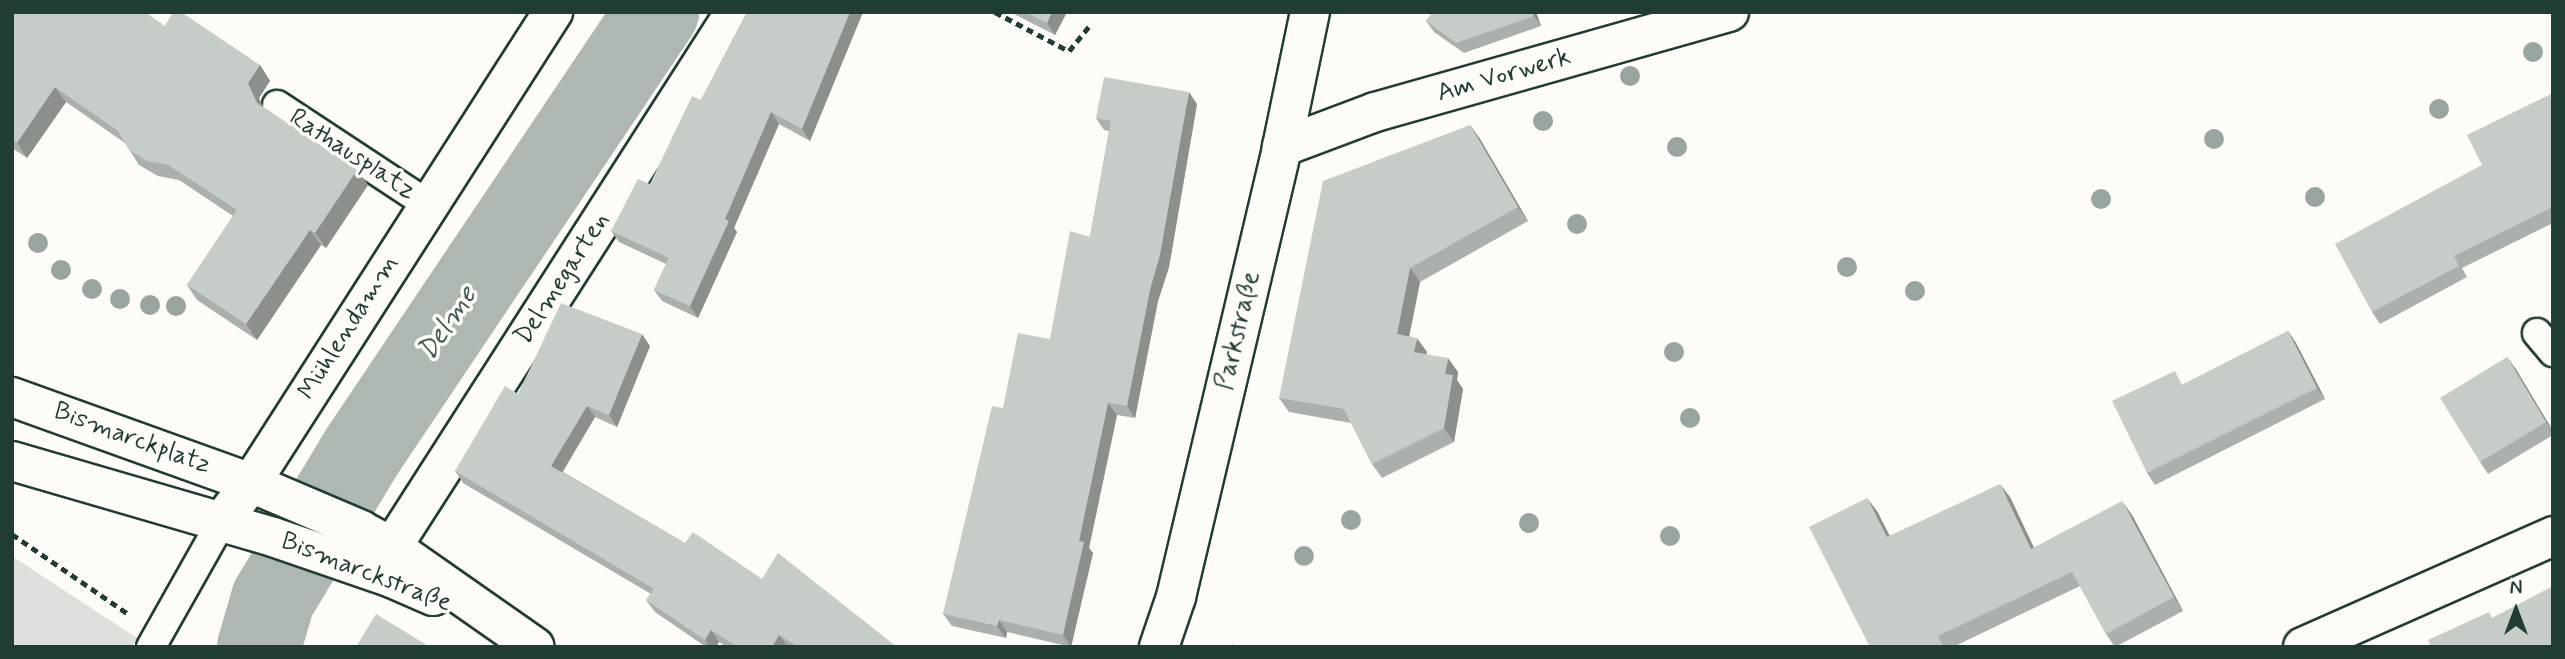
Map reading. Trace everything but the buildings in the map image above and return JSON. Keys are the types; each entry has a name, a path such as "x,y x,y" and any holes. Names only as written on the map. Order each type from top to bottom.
{"street":[{"name":"Mühlendamm","path":"222,521 251,483 427,204 553,12"},
{"name":"Delmegarten","path":"367,547 735,12"},
{"name":"Parkstraße","path":"1159,647 1176,597 1282,147 1310,12"},
{"name":"Am Vorwerk","path":"1282,147 1375,112 1728,12"},
{"name":"Bismarckplatz","path":"12,397 251,483"},
{"name":"Bismarckplatz","path":"12,461 222,521"},
{"name":"Bismarckstraße","path":"251,483 298,500 367,547 392,578 522,638"},
{"name":"Bismarckstraße","path":"222,521 273,537 367,547"},
{"path":"2312,645 2553,536"}],"lane":[{"name":"Rathausplatz","path":"277,105 427,204"},
{"name":"Mühlendamm","path":"155,640 222,521"}],"path":[{"path":"995,12 1069,51 1090,26"},
{"path":"12,534 155,640"}],"shaded area":[{"path":"12,556 137,638 132,647 12,647"}],"waterway":[{"name":"Delme","path":"259,647 273,599 363,450 657,12"}]}
